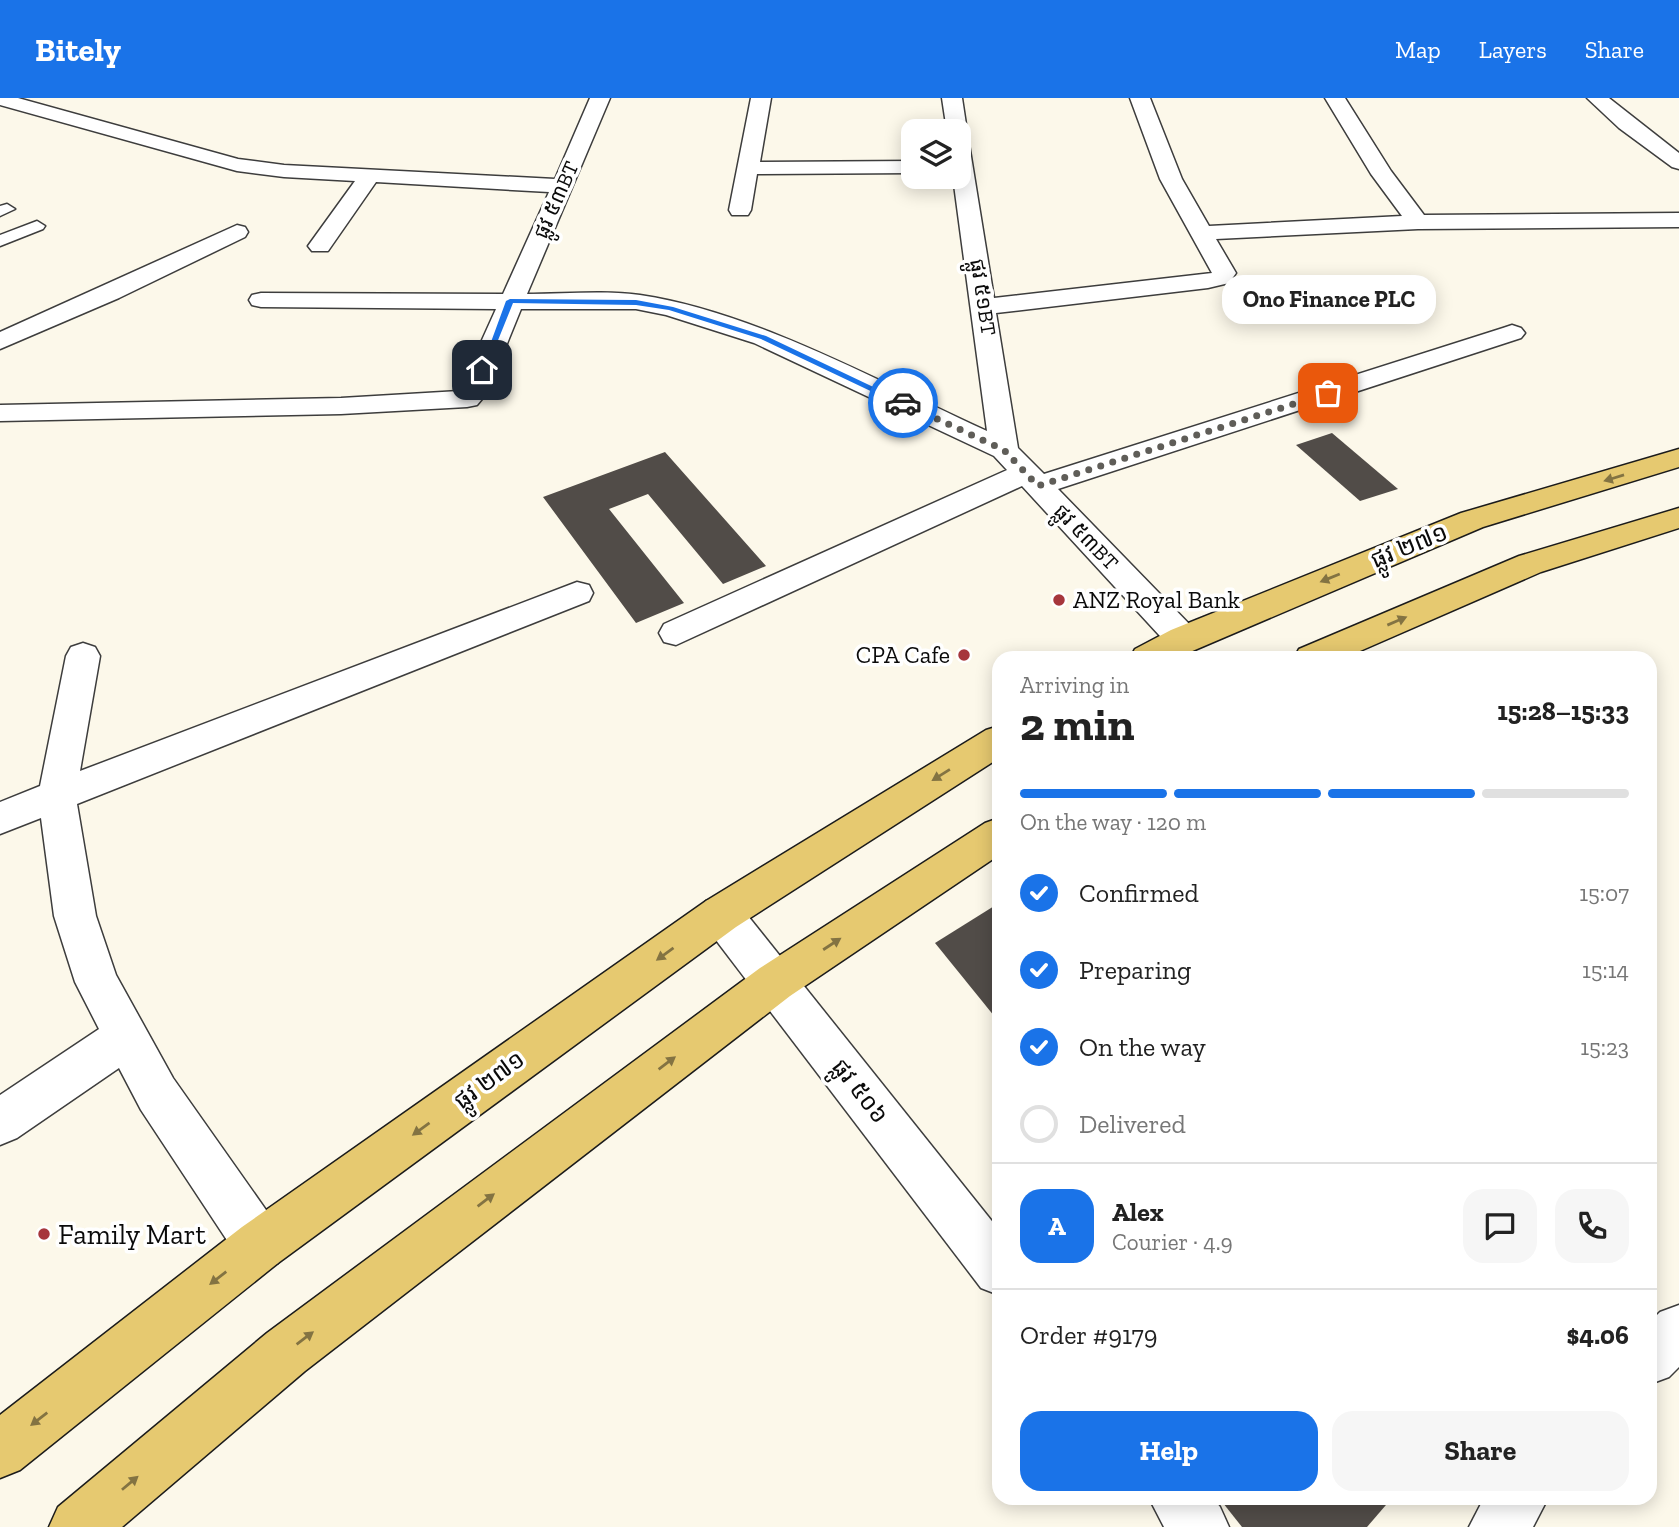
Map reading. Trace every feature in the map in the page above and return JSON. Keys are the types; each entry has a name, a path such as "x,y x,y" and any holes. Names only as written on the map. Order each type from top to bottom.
{"main road":[{"name":"ផ្លូវ ២៧១","path":"1160,651 1183,639 1472,520 1679,458"},
{"path":"1327,651 1530,564 1679,518"},
{"name":"ផ្លូវ ២៧១","path":"0,1450 260,1245 721,914 992,744"},
{"path":"78,1527 286,1352 775,982 992,839"}],"street":[{"name":"ផ្លូវ ៥៣BT","path":"0,413 341,406 467,399 473,393 510,301 564,186 600,98"},
{"path":"740,210 761,98"},
{"path":"952,98 955,119"},
{"path":"984,307 1220,278 1224,273 1171,179 1140,98"},
{"path":"1335,98 1382,174 1418,222"},
{"path":"1597,98 1679,163"},
{"path":"0,99 237,165 370,176 564,186"},
{"path":"748,168 901,167"},
{"path":"320,246 370,176"},
{"name":"ផ្លូវ ៥១BT","path":"965,189 1004,450"},
{"path":"1200,233 1418,222 1679,220"},
{"path":"0,341 110,293 237,232"},
{"path":"261,300 510,301"},
{"name":"ផ្លូវ ៥៣BT","path":"510,301 613,301 671,308 763,338 1004,450 1183,639"},
{"path":"676,633 1032,480 1512,333"},
{"path":"0,818 578,593"},
{"path":"83,656 57,795 75,916 97,982 157,1094 260,1245"},
{"name":"ផ្លូវ ៥០៦","path":"721,914 992,1261"},
{"path":"0,1122 126,1037"},
{"path":"1657,1351 1679,1331"},
{"path":"1183,1505 1200,1527"},
{"path":"1498,1527 1515,1505"}],"lane":[{"path":"0,241 37,226"}],"building":[{"path":"1332,433 1398,489 1360,501 1296,445"},
{"path":"665,452 766,566 723,584 648,494 609,509 684,603 636,623 543,497"},
{"path":"992,907 992,1013 935,943"},
{"path":"1225,1505 1386,1505 1367,1527 1242,1527"}],"way so far":[{"path":"903,403 1004,450 1038,486 1328,393"}],"place":[{"name":"Ono Finance PLC","path":"1328,393"},
{"name":"ANZ Royal Bank","path":"1059,600"},
{"name":"CPA Cafe","path":"964,655"},
{"name":"Family Mart","path":"44,1234"}],"route":[{"path":"482,370 510,301 636,302 671,308 763,338 903,403"}]}
